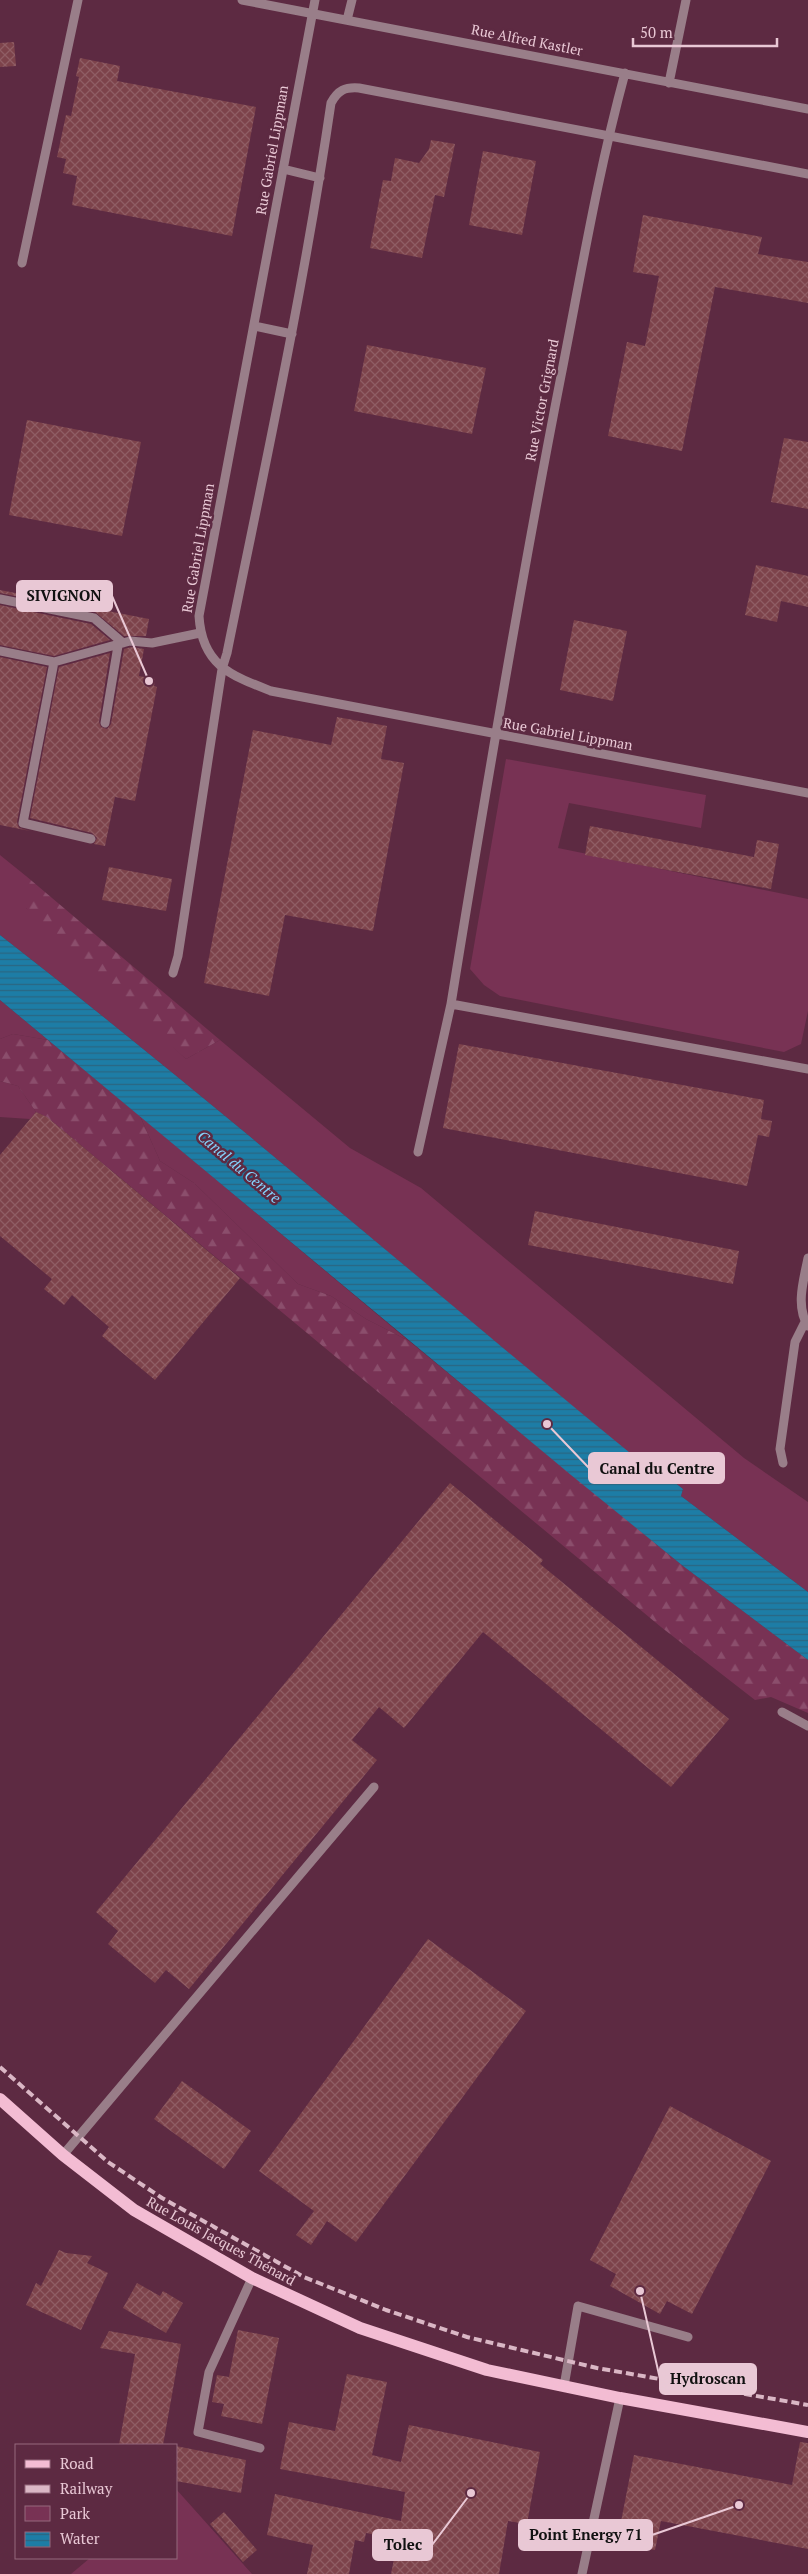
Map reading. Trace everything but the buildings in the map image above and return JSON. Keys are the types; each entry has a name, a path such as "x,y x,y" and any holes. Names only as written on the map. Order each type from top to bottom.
{"main road":[{"name":"Rue Louis Jacques Thénard","path":"0,2099 63,2155 134,2210 252,2278 360,2328 487,2370 620,2398 808,2432"}],"street":[{"path":"22,263 78,0"},
{"name":"Rue Alfred Kastler","path":"242,0 808,109"},
{"name":"Rue Gabriel Lippman","path":"315,0 199,616 200,633 205,648 222,669 271,691 495,735 808,792"},
{"path":"348,20 352,0"},
{"path":"669,83 686,0"},
{"name":"Rue Victor Grignard","path":"418,1152 451,1004 495,735 542,476 608,137 625,73"},
{"path":"173,973 178,956 222,669 227,653 292,334 320,178 331,103 342,90 349,87 808,174"},
{"path":"283,169 320,178"},
{"path":"254,326 292,334"},
{"path":"0,599 94,618 120,642"},
{"path":"0,651 54,662 120,642 152,643 200,633"},
{"path":"104,722 120,642"},
{"path":"54,662 23,823 91,839"},
{"path":"451,1004 808,1069"},
{"path":"783,1463 780,1449 794,1342 807,1324 802,1310 802,1291 808,1258"},
{"path":"782,1712 808,1726"},
{"path":"63,2155 374,1787"},
{"path":"252,2278 209,2372 198,2432 260,2448"},
{"path":"564,2386 578,2306 688,2337"},
{"path":"582,2574 620,2398"}],"green space":[{"path":"506,759 706,795 701,828 569,803 558,848 808,899 808,1011 801,1044 784,1052 500,996 484,985 470,969"},
{"path":"0,855 26,876 26,908 186,1059 220,1040 350,1148 421,1188 744,1458 808,1502 808,1592 681,1496 683,1489 668,1477 663,1481 251,1137 0,935"},
{"path":"26,876 220,1040 186,1059 50,939 26,908"},
{"path":"0,1000 48,1040 13,1034 0,1039"},
{"path":"13,1034 48,1040 140,1116 160,1161 194,1183 298,1284 331,1296 366,1319 409,1341 683,1566 808,1660 808,1713 771,1697 755,1700 661,1627 47,1117 36,1112 18,1086 0,1081 0,1039"},
{"path":"0,1081 18,1086 36,1112 30,1119 0,1117"},
{"path":"140,1116 409,1341 366,1319 331,1296 298,1284 194,1183 160,1161"},
{"path":"178,2491 252,2574 71,2574 89,2559 178,2559"}],"water":[{"path":"0,935 251,1137 663,1480 668,1477 683,1489 681,1496 808,1592 808,1660 683,1566 571,1475 0,1000"}],"railway":[{"path":"0,2067 108,2162 162,2198 304,2277 386,2310 467,2337 597,2368 808,2405"}],"place":[{"name":"SIVIGNON","path":"149,681"},
{"name":"Canal du Centre","path":"547,1424"},
{"name":"Hydroscan","path":"640,2291"},
{"name":"Tolec","path":"471,2493"},
{"name":"Point Energy 71","path":"739,2505"}]}
